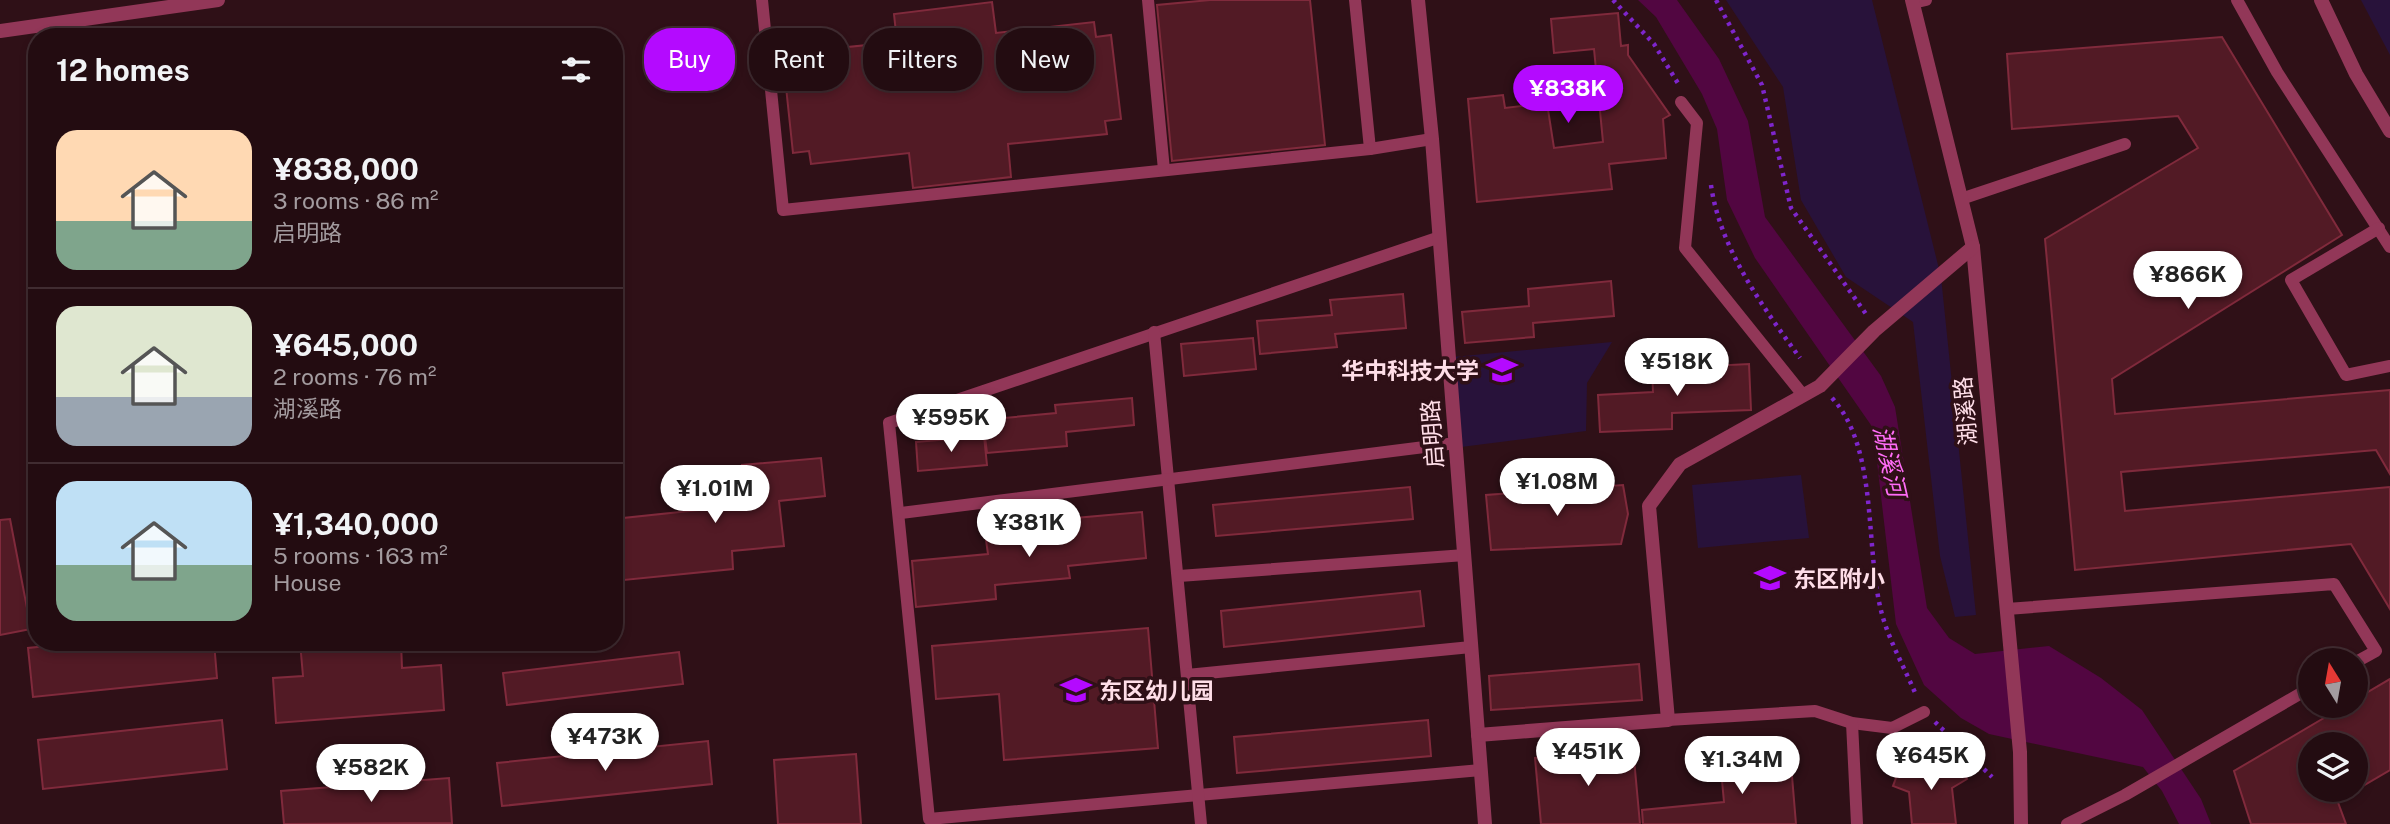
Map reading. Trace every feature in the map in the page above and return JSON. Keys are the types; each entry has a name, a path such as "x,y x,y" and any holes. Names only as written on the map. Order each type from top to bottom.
{"street":[{"path":"0,31 165,4 218,0"},
{"name":"启明路","path":"1418,0 1440,236 1485,824"},
{"path":"2320,0 2356,74 2390,131"},
{"name":"湖溪路","path":"1917,1 1973,247 2020,752 2021,824"},
{"path":"1478,735 1668,720 1649,506 1680,464 1820,386 1876,330 1973,247"}],"lane":[{"path":"762,0 783,209 1370,149 1432,138"},
{"path":"1149,0 1164,170"},
{"path":"1355,0 1370,149"},
{"path":"2237,0 2277,72 2390,247"},
{"path":"1681,102 1697,123 1685,248 1803,395"},
{"path":"1961,199 2124,144"},
{"path":"2379,228 2291,280 2346,375 2390,366"},
{"path":"1440,236 889,423 901,513 929,820 1481,770"},
{"path":"1154,332 1170,477 1200,824"},
{"path":"901,513 1456,443"},
{"path":"1179,576 1465,555"},
{"path":"2007,609 2334,584 2376,651 2368,655"},
{"path":"1187,675 1471,647"},
{"path":"2067,824 2125,795 2298,695"},
{"path":"1668,720 1815,711 1852,723 1892,728 1924,712"},
{"path":"1852,723 1857,824"}],"path":[{"path":"1716,0 1762,85 1791,208 1876,330"}],"shaded area":[{"path":"1726,0 1872,0 1941,277 1976,615 1955,617 1940,556 1913,322 1846,277 1801,200 1783,87"},
{"path":"2361,0 2390,0 2390,55"},
{"path":"1612,342 1587,383 1586,431 1461,447 1453,357"},
{"path":"1801,475 1809,538 1698,548 1692,485"}],"water":[{"name":"湖溪河","path":"1638,0 1677,0 1719,59 1748,121 1765,217 1881,376 1895,407 1927,608 1949,638 1975,654 2049,646 2101,678 2142,710 2201,799 2211,824 2179,824 2162,791 2143,767 1989,734 1961,718 1924,685 1896,624 1873,428 1755,258 1727,200 1717,129 1702,94 1656,17"}],"building":[{"path":"1210,0 1310,0 1325,145 1172,161 1157,5"},
{"path":"992,2 996,33 996,91 1094,91 1094,28 1041,28 1094,22 1096,37 1111,35 1121,119 1105,121 1107,134 1008,144 1011,177 913,188 909,153 811,164 809,151 793,153 786,91 849,91 849,47 863,45 863,91 982,91 982,28 896,28 894,14"},
{"path":"1618,13 1621,46 1628,45 1628,55 1670,115 1663,119 1666,158 1609,164 1612,189 1477,202 1468,99 1503,95 1505,108 1547,103 1554,148 1603,142 1594,49 1554,53 1551,19"},
{"path":"2222,37 2342,235 2112,379 2115,414 2390,390 2390,474 2376,450 2121,472 2125,511 2390,487 2390,609 2351,544 2075,570 2045,239 2198,148 2178,116 2012,129 2007,54"},
{"path":"1611,281 1614,316 1533,323 1534,337 1465,343 1462,312 1529,306 1528,289"},
{"path":"1403,294 1406,328 1335,334 1337,347 1260,354 1257,321 1332,315 1330,300"},
{"path":"1253,338 1256,369 1184,376 1181,344"},
{"path":"1749,364 1751,410 1672,413 1672,429 1600,432 1598,395 1653,392 1652,369"},
{"path":"1132,398 1134,425 1066,432 1067,446 987,453 983,420 1056,413 1055,405"},
{"path":"984,436 987,465 918,471 916,442"},
{"path":"821,458 825,496 779,501 784,546 732,551 733,569 623,580 623,518 746,505 742,465"},
{"path":"1623,485 1628,514 1621,544 1491,550 1486,495"},
{"path":"1410,487 1413,519 1216,536 1213,505"},
{"path":"1142,512 1146,558 1068,566 1070,578 995,585 996,599 916,607 912,561 988,554 986,540 1065,533 1064,519"},
{"path":"10,519 28,613 28,630 0,635 0,520"},
{"path":"1420,591 1424,626 1224,647 1221,611"},
{"name":"东区幼儿园","path":"1148,628 1158,748 1004,760 999,694 936,699 932,646"},
{"path":"28,651 215,651 217,678 33,697"},
{"path":"301,651 401,651 402,668 441,665 444,710 276,723 273,678 303,676"},
{"path":"679,652 683,684 507,705 503,673"},
{"path":"1639,664 1642,700 1491,710 1489,676"},
{"path":"2390,679 2390,770 2368,783 2368,732 2300,732 2324,718 2368,718 2368,692"},
{"path":"222,720 227,769 43,789 38,740"},
{"path":"1428,720 1431,756 1237,773 1234,737"},
{"path":"2298,733 2298,802 2338,802 2346,824 2251,824 2234,771"},
{"path":"708,741 712,784 502,806 497,763"},
{"path":"1633,748 1640,824 1541,824 1535,758"},
{"path":"1790,752 1796,824 1643,824 1642,810 1724,802 1720,759"},
{"path":"856,754 861,824 778,824 774,760"},
{"path":"1953,757 1967,779 1952,788 1956,824 1912,824 1909,792 1893,786 1902,762 1929,771"},
{"path":"449,778 452,823 284,824 281,791"}],"place":[{"name":"华中科技大学","path":"1502,370"},
{"name":"东区附小","path":"1770,578"},
{"name":"东区幼儿园","path":"1076,690"}]}
